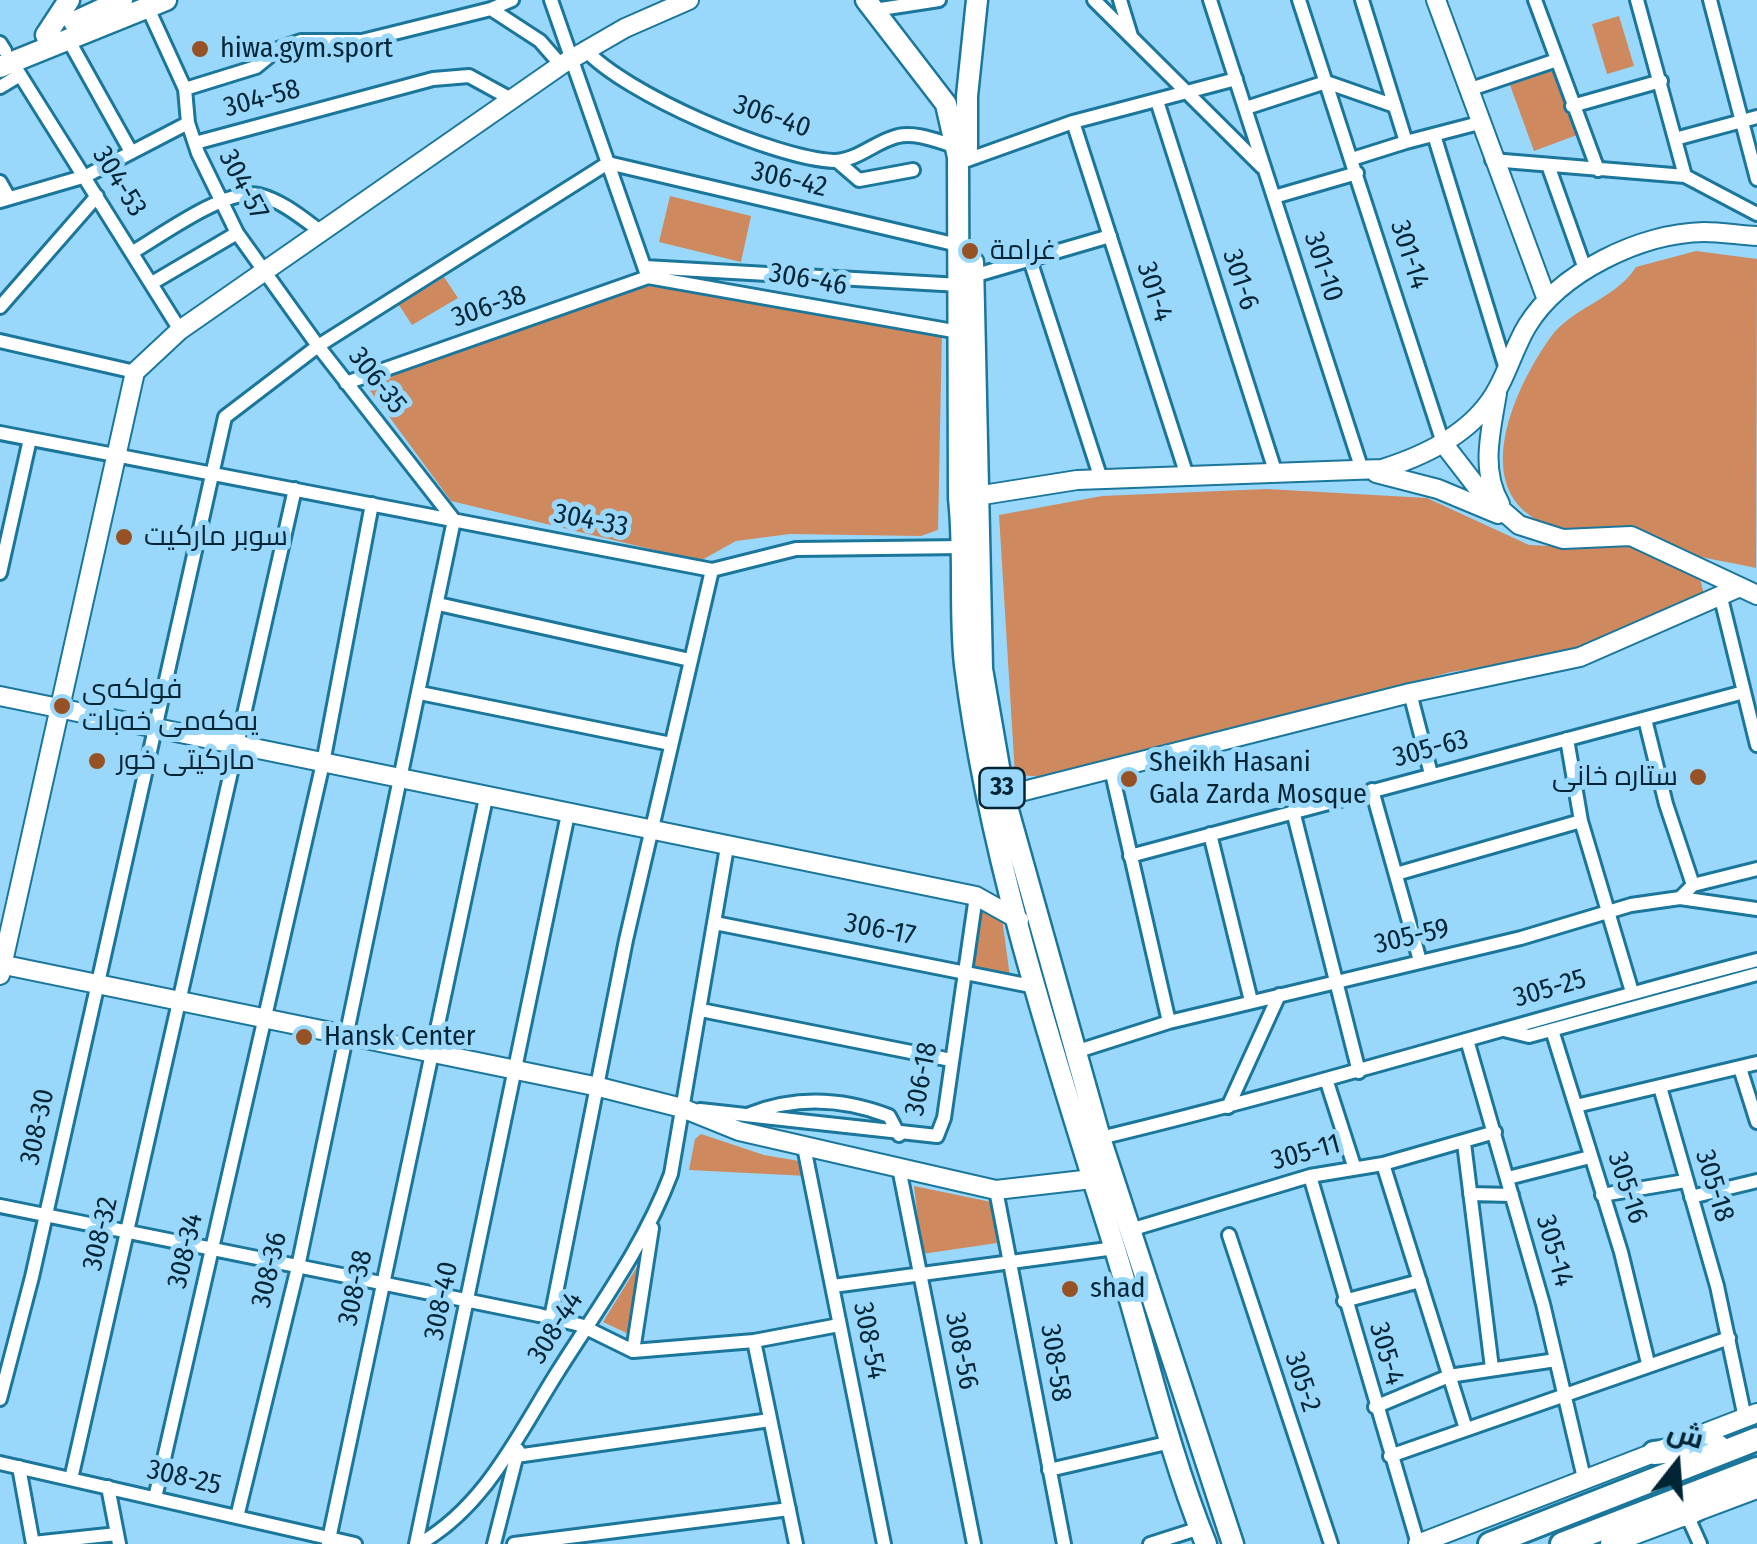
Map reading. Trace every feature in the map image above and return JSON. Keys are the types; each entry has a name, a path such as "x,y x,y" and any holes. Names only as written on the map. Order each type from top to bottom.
{"highway":[{"path":"1654,1453 1751,1441"},
{"path":"1490,1544 1751,1441"},
{"path":"1687,1515 1757,1470"},
{"path":"1562,1544 1757,1470"}],"main road":[{"path":"46,35 69,0"},
{"path":"6,59 46,35 122,0"},
{"name":"33","path":"977,0 963,154 969,498 964,547 965,662 983,774 1019,920 1044,987 1075,1052 1233,1539"},
{"path":"6,59 68,39 148,2"},
{"path":"870,5 936,91 951,116 963,154"},
{"path":"936,91 957,88 969,77"},
{"name":"33","path":"964,211 958,245 966,280 959,332 969,498 982,669 1004,796 1044,987 1092,1179 1204,1538"}],"street":[{"path":"185,90 256,67 278,50 301,40 362,40 512,0"},
{"path":"551,0 647,272 966,280 1110,236"},
{"path":"689,0 572,57 180,330 136,372 1,968 96,983 512,1067 682,1108 739,1130 804,1147 996,1190 1092,1179"},
{"path":"870,5 939,0"},
{"path":"1094,0 1266,171"},
{"path":"1120,0 1132,38"},
{"name":"301-10","path":"1210,0 1362,470"},
{"name":"301-14","path":"1299,0 1443,443"},
{"path":"1362,0 1406,142"},
{"path":"1436,0 1492,160 1547,300"},
{"path":"1535,0 1598,170"},
{"path":"1637,0 1685,176"},
{"path":"1710,0 1757,179"},
{"name":"304-57","path":"148,2 185,90 188,123 196,143 238,232 265,270"},
{"name":"306-40","path":"491,8 540,41 628,86 747,138 838,161 898,136 916,135 963,154"},
{"path":"68,39 130,150"},
{"path":"0,88 6,59"},
{"name":"304-53","path":"6,59 86,176 180,330"},
{"path":"1468,90 1556,60"},
{"name":"304-58","path":"196,143 433,78 469,76 511,100"},
{"path":"963,154 1236,80"},
{"path":"1572,106 1660,81"},
{"path":"1246,108 1326,82 1395,106"},
{"name":"301-6","path":"1157,101 1276,474"},
{"path":"1676,139 1757,117"},
{"name":"301-4","path":"1073,122 1187,476"},
{"path":"0,182 4,200 86,176 188,123"},
{"path":"1274,196 1406,142 1479,123"},
{"path":"1434,136 1506,369"},
{"path":"1492,160 1685,176 1757,214"},
{"path":"838,161 859,180 912,170"},
{"name":"306-42","path":"608,163 958,245"},
{"name":"308-30","path":"0,1399 226,417 318,346 608,163"},
{"path":"1548,165 1585,269"},
{"path":"133,252 245,193 286,207 320,230"},
{"path":"0,307 97,196"},
{"path":"152,283 238,232"},
{"path":"1508,517 1489,478 1497,391 1527,325 1547,300 1585,269 1647,243 1700,232 1757,236"},
{"path":"1030,260 1101,479"},
{"name":"306-35","path":"265,270 318,346 454,520"},
{"name":"306-46","path":"647,272 959,332"},
{"name":"306-38","path":"346,383 647,272"},
{"path":"0,292 17,286"},
{"path":"0,341 136,372"},
{"path":"969,498 1101,479 1362,470 1428,455 1470,422 1497,391"},
{"name":"304-33","path":"0,433 712,570 796,549 964,547"},
{"path":"0,573 4,537 30,439"},
{"path":"1443,443 1480,491 1508,517"},
{"path":"1362,470 1438,490 1508,517 1542,536 1631,536 1749,591"},
{"name":"308-32","path":"71,1478 295,489"},
{"name":"308-34","path":"155,1498 323,764 372,504"},
{"name":"308-36","path":"237,1516 298,1266 454,520"},
{"path":"551,1318 652,831 712,570"},
{"path":"1004,796 1410,693 1580,657 1721,598 1749,591"},
{"path":"1721,598 1757,745"},
{"path":"438,604 690,660"},
{"path":"420,692 671,744"},
{"name":"305-63","path":"1130,856 1744,692"},
{"path":"1410,693 1431,774"},
{"path":"0,696 976,896 1019,920"},
{"path":"1646,719 1666,804 1693,886"},
{"path":"1567,739 1581,822 1632,992"},
{"path":"1111,769 1169,1022"},
{"path":"1372,790 1420,960"},
{"name":"308-38","path":"327,1540 486,798"},
{"path":"1293,811 1359,1072"},
{"name":"308-40","path":"417,1544 512,1067 568,814"},
{"path":"1396,874 1581,822"},
{"path":"1210,834 1251,1002"},
{"name":"308-44","path":"417,1544 442,1531 472,1503 529,1423 654,1221 671,1174 728,846"},
{"path":"976,896 996,882 1004,858"},
{"path":"1680,898 1693,886 1757,870"},
{"name":"306-18","path":"682,1108 936,1136 944,1118 976,896"},
{"name":"305-59","path":"1075,1052 1169,1022 1522,938 1610,910 1680,898 1757,909"},
{"name":"306-17","path":"715,924 1044,987"},
{"name":"305-25","path":"1100,1138 1328,1082 1632,992 1757,960"},
{"path":"1501,1030 1530,1036 1757,974"},
{"path":"1228,1108 1279,994"},
{"path":"701,1010 951,1060"},
{"name":"305-16","path":"1552,1030 1648,1363"},
{"name":"305-14","path":"1468,1040 1508,1178 1584,1478"},
{"path":"1576,1106 1757,1064"},
{"path":"1740,1068 1757,1122"},
{"path":"1328,1082 1354,1166"},
{"name":"305-18","path":"1660,1087 1751,1416"},
{"path":"742,1116 782,1102 850,1103 889,1116 900,1135"},
{"name":"305-11","path":"1130,1230 1310,1176 1384,1164 1495,1132"},
{"path":"1464,1144 1492,1368"},
{"name":"308-54","path":"804,1147 884,1544"},
{"path":"1508,1178 1590,1158"},
{"path":"1384,1164 1466,1429"},
{"name":"308-56","path":"899,1168 974,1544"},
{"name":"305-4","path":"1310,1176 1418,1544"},
{"path":"1602,1195 1685,1180"},
{"path":"1691,1197 1757,1180"},
{"name":"308-58","path":"996,1190 1064,1544"},
{"path":"1470,1194 1512,1194"},
{"path":"0,1206 551,1318 586,1328 632,1350 754,1340 839,1325"},
{"path":"632,1350 654,1221"},
{"name":"305-2","path":"1229,1235 1331,1544"},
{"path":"833,1286 1114,1248"},
{"path":"1344,1302 1420,1281"},
{"path":"1390,1456 1648,1363 1729,1338"},
{"path":"754,1340 796,1544"},
{"path":"1375,1406 1449,1376 1556,1360"},
{"path":"1418,1544 1751,1416"},
{"path":"516,1456 770,1420"},
{"path":"494,1544 516,1456 529,1423"},
{"path":"1048,1470 1171,1442"},
{"name":"308-25","path":"0,1463 356,1544"},
{"path":"19,1468 33,1544 118,1539 108,1487"},
{"path":"1610,1544 1757,1489"},
{"path":"514,1544 643,1527 654,1537 788,1510"},
{"path":"1687,1515 1700,1544"},
{"path":"1150,1544 1204,1538"}],"shaded area":[{"path":"1619,16 1634,66 1607,74 1592,24"},
{"path":"1553,69 1577,135 1534,151 1510,85"},
{"path":"670,196 751,216 741,262 659,242"},
{"path":"1696,251 1757,259 1756,568 1681,552 1625,529 1557,528 1528,514 1511,495 1504,471 1504,444 1511,415 1535,361 1559,327 1617,288 1636,267"},
{"path":"444,277 458,298 412,325 399,305"},
{"path":"641,285 942,330 938,530 921,536 790,534 736,541 700,561 451,501 366,385"},
{"path":"1267,489 1427,498 1529,545 1599,548 1629,543 1699,574 1705,599 1594,650 1451,672 1051,777 1015,775 999,515 1102,496"},
{"path":"979,906 1002,918 1010,977 971,970"},
{"path":"701,1134 764,1155 805,1162 807,1176 689,1170 695,1139"},
{"path":"914,1186 991,1202 997,1243 922,1254"},
{"path":"643,1257 633,1336 603,1322"}],"place":[{"name":"hiwa.gym.sport","path":"200,49"},
{"name":"غرامة","path":"970,251"},
{"name":"سوبر مارکیت","path":"124,537"},
{"name":"فولکه‌ی یه‌که‌می خه‌بات","path":"62,706"},
{"name":"مارکیتی خور","path":"97,761"},
{"name":"ستاره خانی","path":"1698,777"},
{"name":"Sheikh Hasani Gala Zarda Mosque","path":"1129,779"},
{"name":"Hansk Center","path":"304,1037"},
{"name":"shad","path":"1070,1289"}]}
